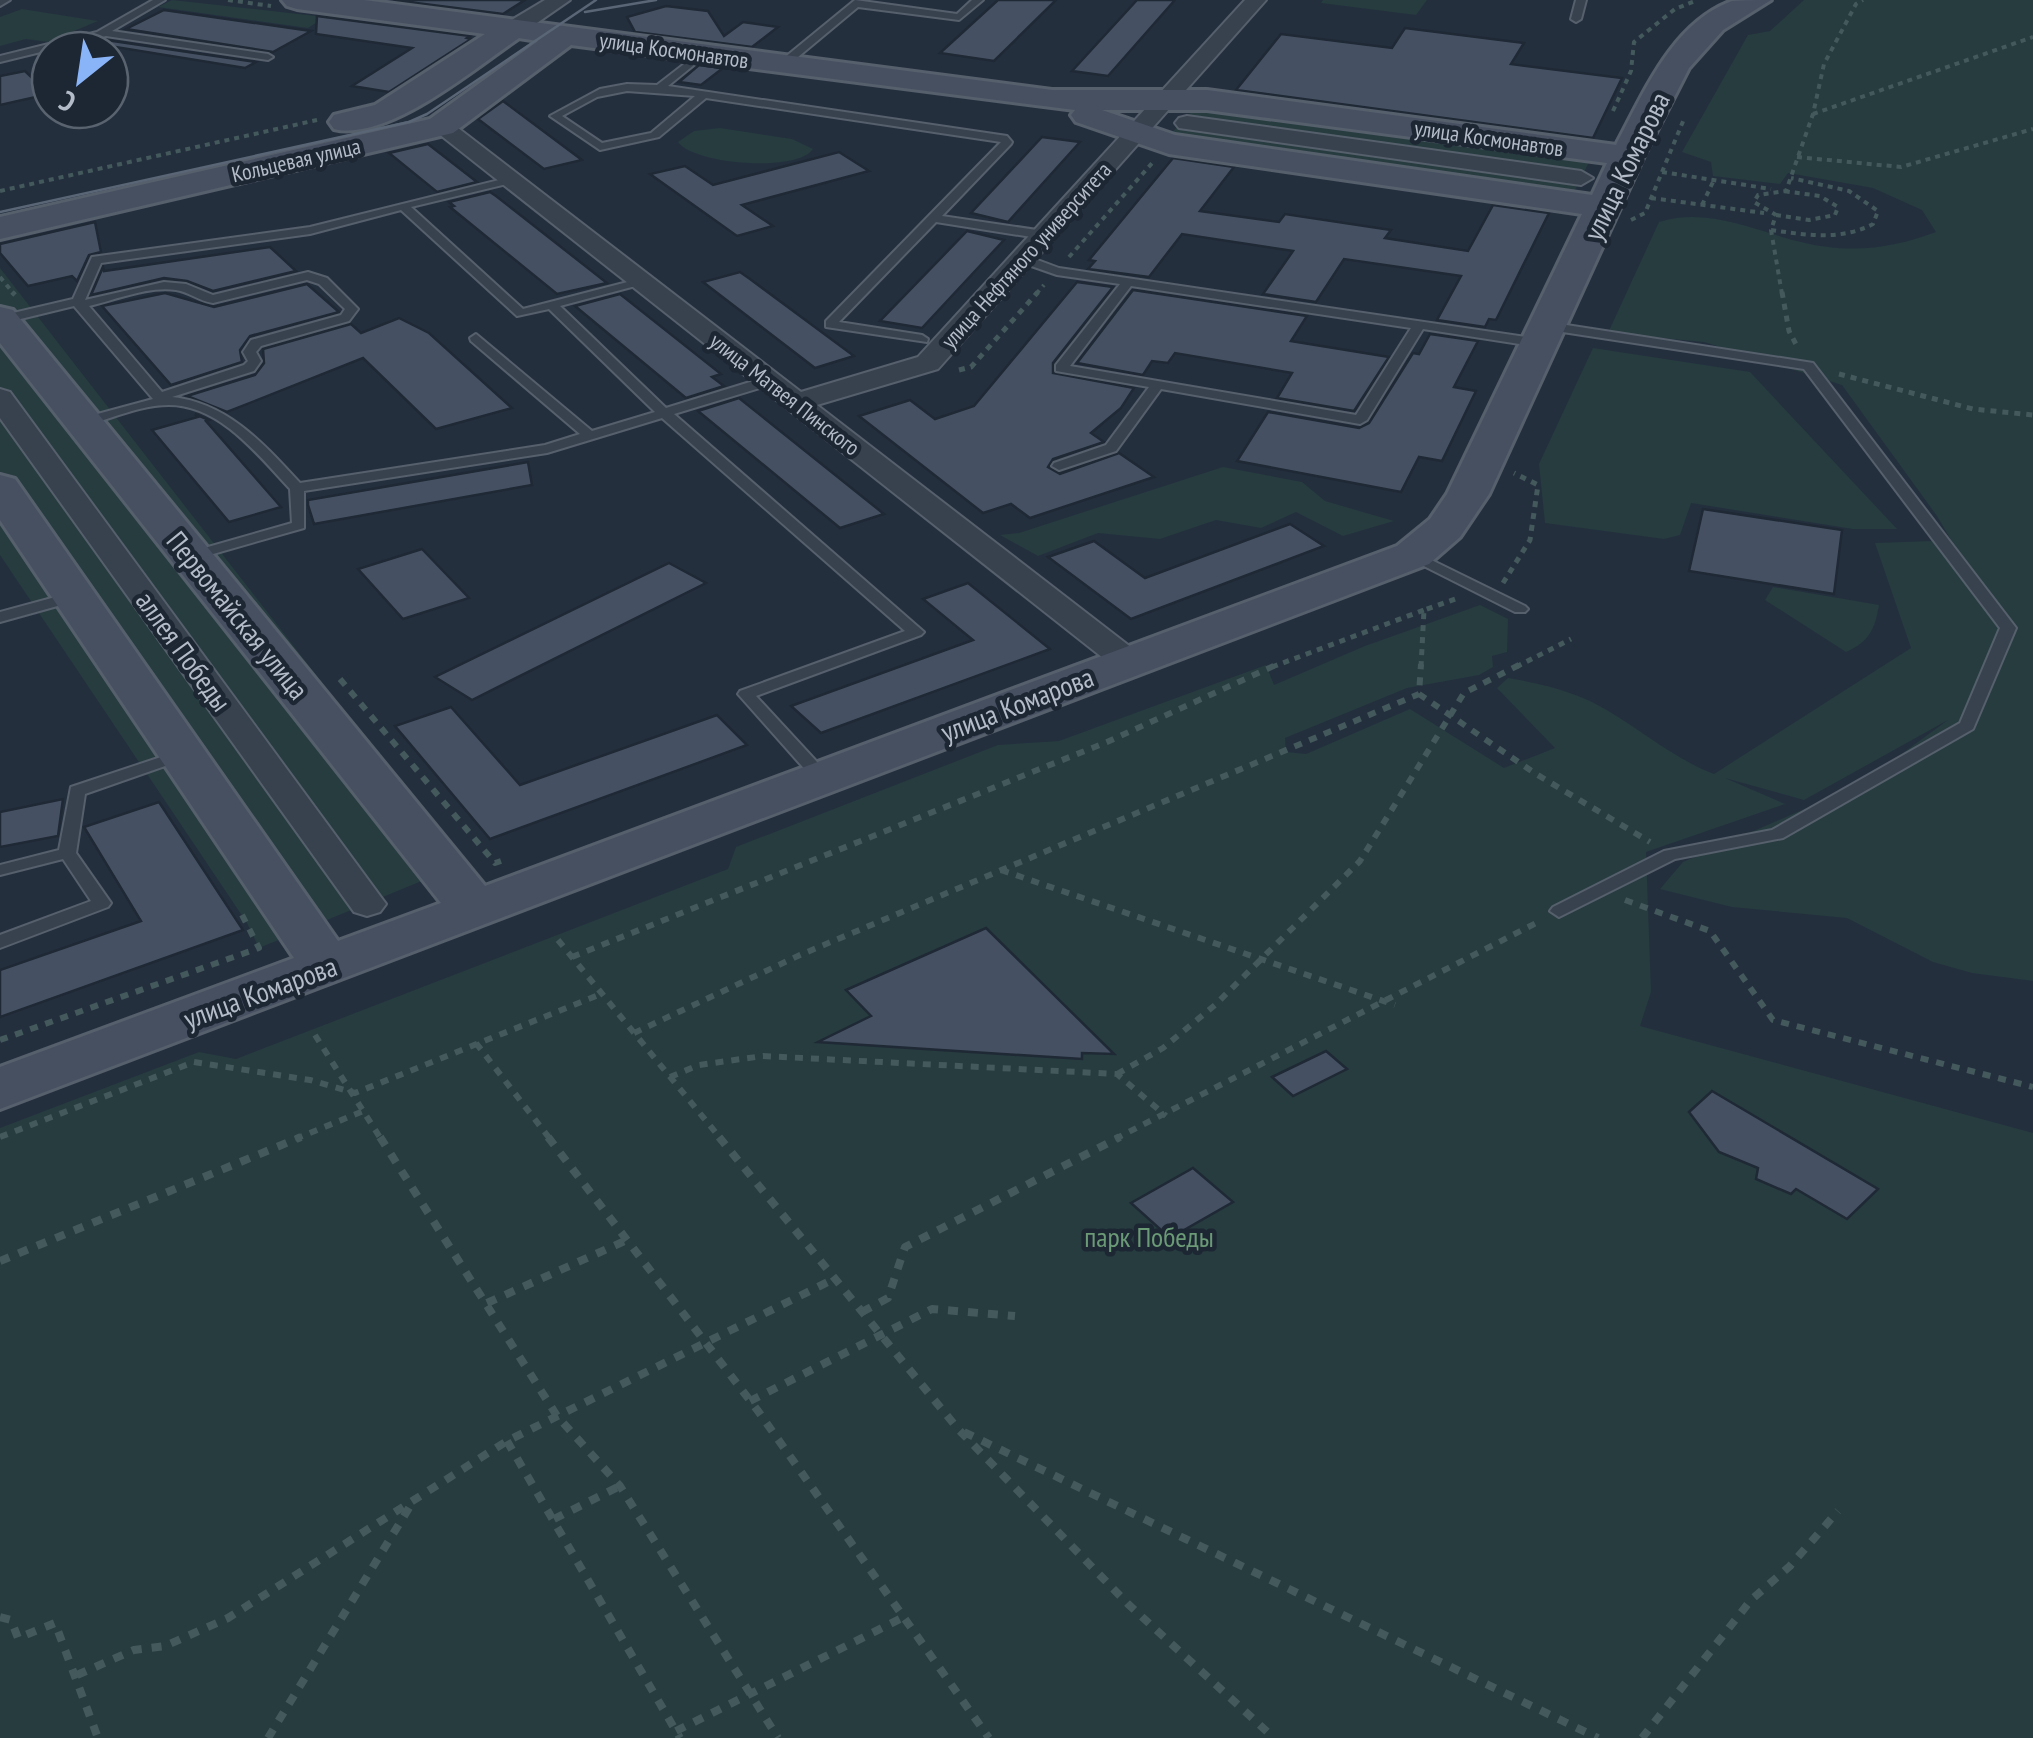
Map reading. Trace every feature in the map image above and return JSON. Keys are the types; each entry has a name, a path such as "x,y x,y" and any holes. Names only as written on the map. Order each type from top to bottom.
{"main road":[{"name":"улица Космонавтов","path":"297,0 352,3 1052,100 1175,112 1207,100 1628,156"},
{"name":"улица Комарова","path":"0,1089 1412,555 1445,528 1468,494 1544,335 1619,212 1628,156 1675,64 1712,24 1756,0"},
{"name":"Кольцевая улица","path":"0,200 386,112 512,28"},
{"name":"Кольцевая улица","path":"0,228 442,126 566,35"},
{"name":"улица Космонавтов","path":"1052,100 1136,134 1188,146 1619,212"},
{"name":"Первомайская улица","path":"1,319 476,911"},
{"path":"0,488 328,967"}],"street":[{"name":"Кольцевая улица","path":"512,28 560,0"},
{"name":"улица Нефтяного университета","path":"796,403 928,363 1136,134 1175,112 1256,0"},
{"path":"1175,112 1581,178"},
{"name":"улица Матвея Пинского","path":"442,126 1129,662"},
{"name":"аллея Победы","path":"0,398 367,904"}],"lane":[{"path":"106,30 160,0"},
{"path":"782,65 859,2 959,17 978,0"},
{"path":"1576,19 1581,0"},
{"path":"130,37 268,57"},
{"path":"0,60 30,52"},
{"path":"659,88 701,54"},
{"path":"703,95 655,136 600,146 555,116 599,90 624,86 659,88 1003,138 1007,142 830,324 922,339"},
{"path":"81,305 96,260 310,230 511,180"},
{"path":"403,206 522,313 639,281"},
{"path":"934,218 1044,235"},
{"path":"1024,260 1056,270 1419,325 1544,335 1808,366 2008,628 1967,726 1777,834 1670,855 1559,911"},
{"path":"1,319 169,286 186,288 199,298 213,298 308,276 322,281 352,310 345,318 256,343 249,352 255,361 250,368 84,422"},
{"path":"1129,280 1062,368 1360,420 1419,325"},
{"path":"81,305 102,306"},
{"path":"81,305 159,396 241,428 297,488 299,525 192,556"},
{"path":"552,305 664,413 916,632 746,694 823,778"},
{"path":"476,338 590,436"},
{"path":"297,488 547,450 768,381"},
{"path":"159,396 171,385"},
{"path":"1059,466 1111,448 1157,385"},
{"path":"1412,555 1520,609"},
{"path":"0,616 74,597"},
{"path":"0,942 102,903 67,853 77,791 182,754"},
{"path":"0,870 67,853"}],"path":[{"path":"1610,118 1631,71 1634,42 1674,9 1698,0"},
{"path":"1786,191 1813,114 1824,64 1856,4 1862,0"},
{"path":"1813,114 2033,36"},
{"path":"1619,212 1645,213 1689,106"},
{"path":"0,191 318,120"},
{"path":"1796,158 1901,167 2033,128"},
{"path":"1651,198 1824,218 1835,215 1838,207 1817,196 1662,172"},
{"path":"1771,230 1836,236 1860,232 1874,224 1878,211 1869,201 1825,184 1791,178"},
{"path":"1702,205 1714,180"},
{"path":"1776,215 1754,202 1758,195 1786,191"},
{"path":"1776,215 1771,230 1789,331 1808,366 1973,409 2033,416"},
{"path":"572,957 1107,742 1257,672 1505,582 1530,540 1538,485 1512,472"},
{"path":"1419,694 1424,610"},
{"path":"670,1077 699,1065 763,1056 1117,1074 1163,1048 1265,958 1360,861 1464,693 1571,638"},
{"path":"1419,694 1536,774 1670,855"},
{"path":"634,1033 800,955 1419,694"},
{"path":"1000,870 1396,1005"},
{"path":"1599,891 1710,931 1772,1020 2033,1087"},
{"path":"862,1312 888,1298 905,1247 1559,911"},
{"path":"558,940 958,1429 1128,1604 1274,1738"},
{"path":"0,1040 260,948"},
{"path":"0,1138 194,1062 310,1080 356,1093 601,994"},
{"path":"315,1034 356,1093 557,1416 620,1486 778,1738"},
{"path":"476,1043 750,1401 990,1738"},
{"path":"1117,1074 1166,1116"},
{"path":"0,1261 366,1110"},
{"path":"486,1303 627,1240"},
{"path":"76,1674 134,1650 165,1646 228,1618 507,1441 834,1280"},
{"path":"750,1401 932,1310 1015,1316"},
{"path":"958,1429 1598,1738"},
{"path":"507,1441 678,1734 749,1692 904,1618"},
{"path":"554,1519 620,1486"},
{"path":"268,1738 413,1502"},
{"path":"1642,1738 1751,1600 1790,1566 1838,1512"},
{"path":"0,1617 11,1620 18,1638 55,1624 98,1738"}],"green space":[{"path":"172,0 325,17 308,28 158,7"},
{"path":"1427,0 1416,15 1321,3"},
{"name":"парк Победы","path":"1804,0 2033,0 2033,981 1972,973 1933,962 1847,918 1732,907 1660,889 1683,862 1859,785 1948,720 1804,800 1725,778 1785,804 1646,852 1651,992 1640,1026 2033,1133 2033,1738 0,1738 0,1128 199,1052 236,1059 728,869 736,847 998,745 1059,741 1266,665 1274,685 1365,646 1480,605 1508,619 1507,652 1492,656 1493,667 1479,675 1407,688 1285,738 1286,752 1306,754 1410,709 1504,768 1555,748 1497,688 1508,678 1572,693 1592,702 1682,759 1714,774 1911,648 1875,543 1932,541 1991,608 1937,516 1842,385 1704,342 1608,333 1659,222 1702,217 1807,243 1856,249 1910,241 1936,232 1922,210 1873,188 1788,173 1780,184 1713,176 1711,162 1682,152 1748,35 1770,31"},
{"path":"22,9 98,21 77,30 30,30 30,40 0,46 0,17"},
{"path":"1197,106 1594,152 1569,202 1163,142"},
{"path":"720,128 792,139 813,149 787,161 745,163 703,156 678,142 694,131"},
{"path":"0,268 463,864 259,948 247,923 0,555"},
{"path":"1593,348 1750,372 1897,529 1853,529 1691,503 1680,535 1664,539 1545,523 1539,464"},
{"path":"1223,467 1302,482 1325,501 1394,521 1343,536 1296,512 1261,528 1216,520 1160,539 1098,533 1038,556 1000,535 1019,533"},
{"path":"1773,587 1879,605 1870,634 1846,652 1765,600"}],"building":[{"path":"393,0 525,0 503,14"},
{"path":"998,0 1056,0 994,61 940,53"},
{"path":"1137,0 1175,0 1108,76 1072,71"},
{"path":"666,6 708,11 724,36 743,22 778,27 752,47 635,32 627,17"},
{"path":"164,10 311,31 273,52 126,29"},
{"path":"317,16 471,39 389,92 352,86 412,48 316,34"},
{"path":"1405,28 1524,43 1511,64 1622,78 1593,138 1236,90 1281,34 1392,48"},
{"path":"130,44 256,62 245,68 130,49"},
{"path":"699,65 723,68 701,85 679,82"},
{"path":"25,71 30,76 30,98 0,105 0,76"},
{"path":"503,101 582,160 544,169 478,119"},
{"path":"1042,137 1080,142 1008,222 971,213"},
{"path":"428,144 477,182 437,192 389,153"},
{"path":"839,152 869,171 742,205 773,226 737,236 650,174 685,166 713,185"},
{"path":"1173,158 1234,167 1200,211 1279,222 1285,214 1391,230 1385,238 1468,251 1493,205 1549,213 1496,320 1489,319 1485,327 1437,320 1461,276 1344,259 1316,302 1263,294 1293,251 1182,234 1149,277 1088,269 1095,261 1089,260"},
{"path":"490,192 607,283 557,294 450,207 454,206 449,202"},
{"path":"95,222 101,252 89,255 77,281 72,276 28,286 0,253 0,244"},
{"path":"967,231 1004,240 922,328 880,321"},
{"path":"270,247 296,271 213,291 164,278 91,295 103,267 104,271"},
{"path":"740,272 854,356 815,368 703,282"},
{"path":"1077,282 1113,287 1053,363 1053,373 1134,388 1121,408 1091,433 1104,442 1053,459 1048,467 1060,474 1119,453 1154,477 1030,518 1011,504 983,513 859,416 910,400 935,419 974,406"},
{"path":"307,284 339,312 250,336 240,350 242,362 171,385 102,306 165,293 214,307"},
{"path":"1133,290 1307,316 1291,341 1389,357 1354,411 1277,398 1292,373 1175,353 1168,363 1152,361 1143,375 1077,363"},
{"path":"620,294 721,374 712,377 724,386 686,398 575,306"},
{"path":"399,318 429,333 512,408 436,429 363,358 227,412 187,396 255,375 264,363 263,349 351,324 361,333"},
{"path":"1430,334 1478,341 1454,387 1476,391 1442,461 1419,457 1401,492 1237,461 1268,412 1359,428 1369,423 1413,353 1419,354"},
{"path":"739,398 884,514 840,528 698,411"},
{"path":"195,414 209,420 206,421 281,507 229,522 152,430 198,417"},
{"path":"528,462 532,485 314,524 308,505 308,500"},
{"path":"1703,509 1842,530 1834,594 1689,571"},
{"path":"1290,524 1324,546 1131,619 1048,557 1094,541 1145,578"},
{"path":"422,549 469,598 403,619 358,569"},
{"path":"669,563 706,583 472,700 435,677"},
{"path":"968,583 1050,649 821,733 791,706 973,640 923,599"},
{"path":"451,707 520,785 717,715 747,745 490,839 395,726"},
{"path":"63,799 58,836 0,847 0,812"},
{"path":"159,802 243,930 0,1017 0,970 141,921 84,827"},
{"path":"986,928 1114,1054 1082,1053 1082,1059 818,1042 871,1016 846,990"},
{"path":"1326,1051 1347,1069 1293,1096 1272,1077"},
{"path":"1712,1091 1878,1189 1847,1219 1796,1189 1791,1194 1756,1179 1758,1168 1719,1152 1689,1112"},
{"path":"1193,1168 1233,1202 1170,1238 1131,1203"}],"tram line":[{"path":"0,212 409,122 427,114 596,0"},
{"path":"585,12 656,0"}]}
